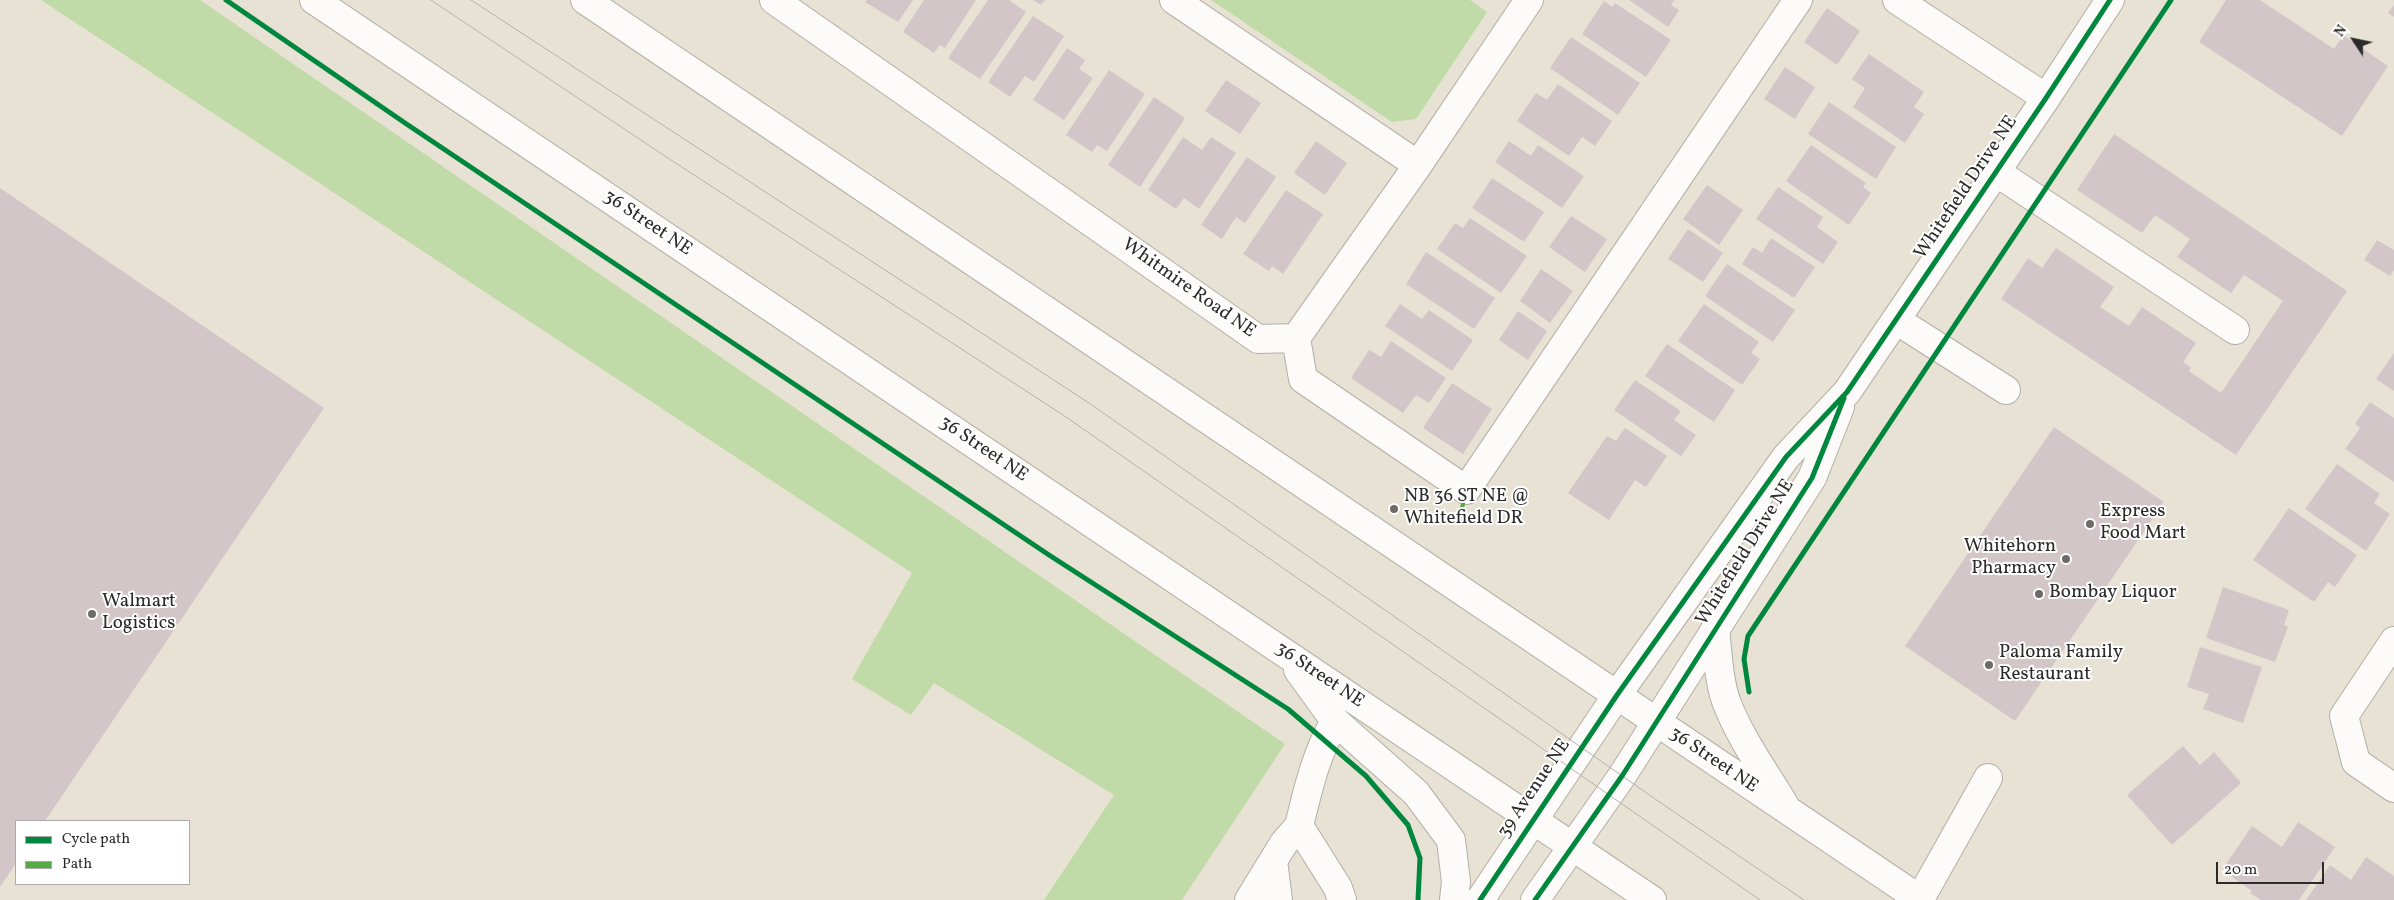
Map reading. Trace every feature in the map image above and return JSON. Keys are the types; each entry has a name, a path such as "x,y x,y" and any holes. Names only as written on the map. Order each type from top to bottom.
{"main road":[{"name":"36 Street NE","path":"314,0 1652,900"},
{"name":"36 Street NE","path":"585,0 1920,900"},
{"name":"Whitmire Road NE","path":"774,0 1258,339 1296,338"},
{"path":"1174,0 1418,165"},
{"path":"1529,0 1418,165 1296,338 1303,379 1466,490 1798,0"},
{"path":"1898,0 2046,98"},
{"name":"Whitefield Drive NE","path":"1616,695 1786,457 1847,392 2110,0"},
{"path":"1996,172 2235,330"},
{"path":"1896,320 2006,390"},
{"name":"Whitefield Drive NE","path":"1656,723 1812,478 1847,392"},
{"path":"1715,629 1720,678 1726,700 1739,730 1789,812"},
{"path":"2394,642 2344,716 2356,762 2394,788"},
{"path":"1285,653 1335,721 1416,793 1451,840 1456,882 1454,900"},
{"name":"39 Avenue NE","path":"1480,900 1616,695"},
{"path":"1249,900 1284,842 1300,826 1314,766 1325,738 1335,721"},
{"path":"1535,900 1571,846 1622,776 1656,723"},
{"path":"1920,900 1988,778"},
{"path":"1300,826 1338,888 1342,900"},
{"path":"1273,861 1278,900"}],"green space":[{"path":"41,0 200,0 1285,744 1182,900 1044,900 1114,795 934,683 911,715 852,679 912,573"},
{"path":"1211,0 1470,0 1487,12 1416,119 1392,122"}],"building":[{"path":"867,0 913,0 898,22 865,2"},
{"path":"924,0 976,0 945,48 940,45 934,53 903,32"},
{"path":"988,0 1009,0 1026,12 980,79 948,58"},
{"path":"1033,0 1045,0 1041,5"},
{"path":"1629,0 1674,0 1671,5 1679,10 1668,27"},
{"path":"2226,0 2260,0 2334,49 2343,35 2388,66 2342,136 2199,42"},
{"path":"1604,1 1612,7 1615,3 1671,40 1646,77 1582,34"},
{"path":"2394,5 2394,17 2388,13"},
{"path":"1827,8 1860,31 1837,65 1804,42"},
{"path":"1033,16 1064,36 1034,82 1025,76 1010,97 988,82"},
{"path":"1571,37 1640,83 1618,115 1550,68"},
{"path":"1067,48 1085,60 1079,69 1093,78 1064,120 1033,100"},
{"path":"1869,54 1924,92 1914,107 1924,114 1905,143 1853,107 1865,88 1852,79"},
{"path":"1785,67 1815,87 1795,119 1764,99"},
{"path":"1109,70 1145,94 1107,151 1097,145 1092,152 1066,135"},
{"path":"1226,80 1261,103 1240,134 1205,111"},
{"path":"1558,84 1612,121 1595,146 1582,137 1569,156 1517,121 1536,93 1547,100"},
{"path":"1154,97 1185,118 1140,187 1108,165"},
{"path":"1829,102 1896,147 1876,179 1808,134"},
{"path":"2114,134 2347,291 2236,455 2001,299 2028,258 2042,268 2056,248 2114,287 2100,307 2129,326 2142,307 2196,343 2183,362 2191,367 2189,371 2221,393 2283,301 2244,275 2231,293 2177,257 2190,239 2155,215 2142,233 2077,190"},
{"path":"1183,137 1202,150 1211,137 1236,153 1199,209 1184,198 1176,209 1148,190"},
{"path":"1316,141 1347,163 1325,195 1294,173"},
{"path":"1509,141 1531,156 1538,145 1584,176 1562,208 1495,162"},
{"path":"1811,145 1866,183 1863,187 1871,193 1849,225 1786,181"},
{"path":"1247,157 1276,177 1245,223 1236,217 1222,239 1201,225"},
{"path":"1492,178 1544,212 1524,242 1472,208"},
{"path":"1707,185 1743,210 1719,245 1683,219"},
{"path":"1778,187 1823,217 1817,227 1838,242 1823,264 1756,219"},
{"name":"Walmart Logistics","path":"0,188 324,408 46,820 15,820 15,864 0,887"},
{"path":"1286,190 1323,214 1283,274 1272,266 1269,271 1243,254"},
{"path":"1571,216 1607,239 1585,272 1549,247"},
{"path":"1470,218 1527,256 1501,293 1437,249 1455,223 1463,228"},
{"path":"1688,229 1723,253 1703,282 1668,259"},
{"path":"1771,238 1815,267 1794,298 1742,264 1753,247 1762,253"},
{"path":"2377,240 2394,250 2394,270 2390,276 2364,260"},
{"path":"1426,252 1495,298 1474,329 1406,284"},
{"path":"1727,264 1795,310 1773,342 1705,296"},
{"path":"1541,269 1573,291 1550,323 1520,301"},
{"path":"1400,304 1422,319 1429,310 1473,340 1452,371 1385,326"},
{"path":"1704,304 1759,342 1751,353 1760,359 1742,385 1678,341"},
{"path":"1518,311 1547,331 1528,360 1499,340"},
{"path":"1391,341 1446,378 1429,403 1416,395 1403,413 1351,378 1369,350 1381,357"},
{"path":"1667,344 1735,390 1714,422 1645,376"},
{"path":"2394,353 2394,391 2376,379"},
{"path":"1635,380 1681,411 1674,420 1696,435 1681,456 1614,410"},
{"path":"1452,383 1492,409 1463,454 1423,428"},
{"path":"2370,402 2394,418 2394,482 2345,449 2360,428 2355,424"},
{"path":"2054,427 2164,502 2015,721 1905,646"},
{"path":"1625,428 1667,456 1646,487 1635,480 1609,520 1568,493 1607,436 1616,441"},
{"path":"2337,464 2380,494 2374,503 2390,514 2366,551 2305,509"},
{"path":"2289,508 2357,555 2335,587 2328,582 2314,602 2253,560"},
{"path":"2223,587 2289,610 2284,625 2288,627 2275,662 2206,638"},
{"path":"2200,647 2262,667 2243,723 2203,709 2209,694 2187,687"},
{"path":"2183,746 2200,765 2214,752 2241,783 2172,845 2127,795"},
{"path":"2298,822 2335,847 2299,900 2261,900 2250,893 2252,891 2222,870 2252,826 2282,847"},
{"path":"2366,857 2394,876 2394,900 2306,900 2330,865 2351,880"}],"tram line":[{"path":"431,0 668,158 1066,417 1760,900"},
{"path":"471,0 1089,403 1658,801 1804,900"}],"marked path":[{"path":"1459,522 1466,490"}],"cycle path":[{"path":"226,0 405,123 1049,555 1288,709 1366,776 1408,825 1420,858 1418,900"},
{"path":"1480,900 1617,695 1786,457 1847,392 2110,0"},
{"path":"1749,692 1744,659 1748,636 2171,0"},
{"path":"1535,900 1622,776 1812,478 1844,398"}],"place":[{"name":"NB 36 ST NE @ Whitefield DR","path":"1394,509"},
{"name":"Express Food Mart","path":"2090,524"},
{"name":"Whitehorn Pharmacy","path":"2066,559"},
{"name":"Bombay Liquor","path":"2039,594"},
{"name":"Walmart Logistics","path":"92,614"},
{"name":"Paloma Family Restaurant","path":"1989,665"}]}
